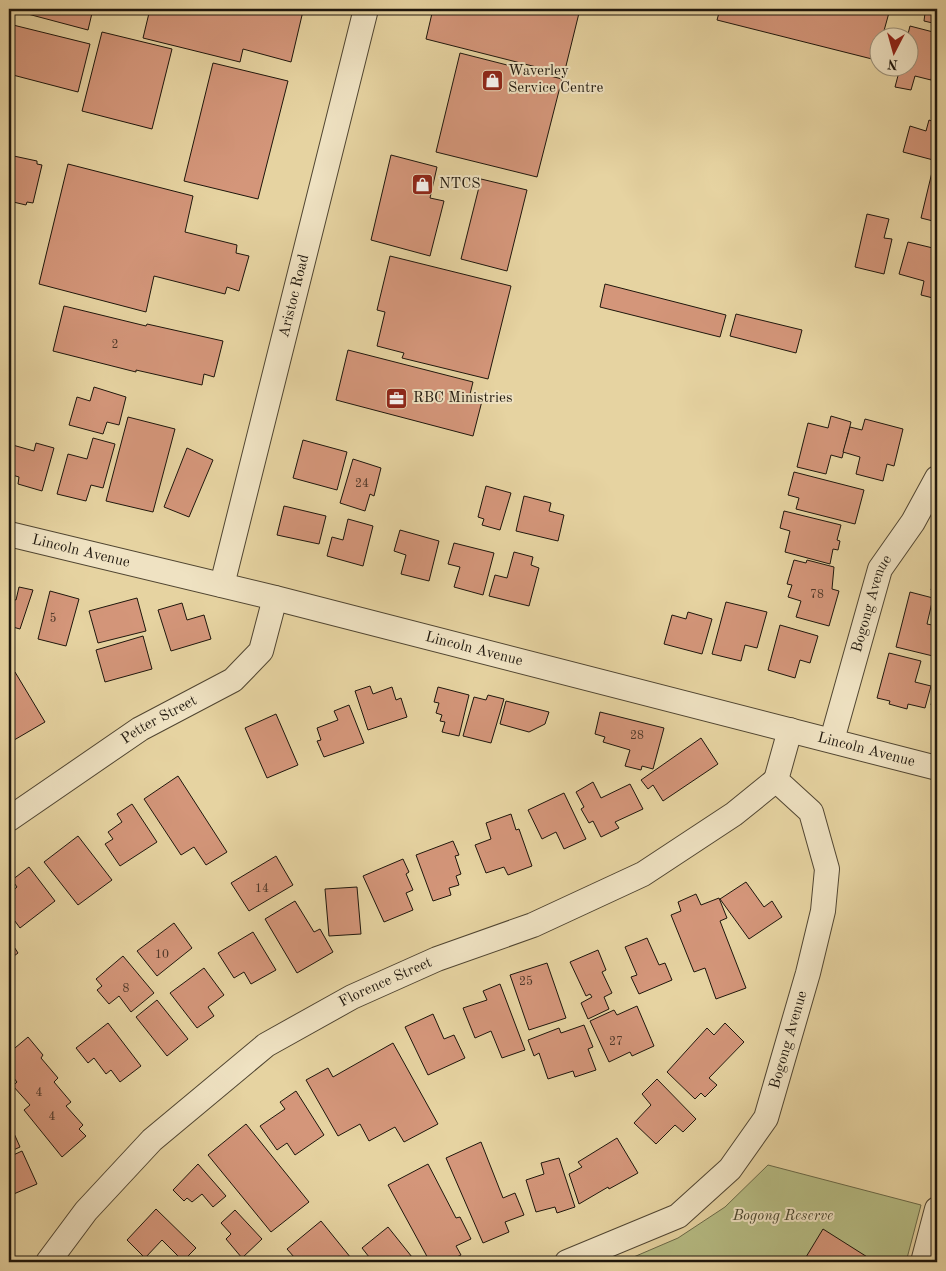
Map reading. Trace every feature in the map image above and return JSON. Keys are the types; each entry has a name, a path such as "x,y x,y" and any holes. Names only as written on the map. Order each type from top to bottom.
{"street":[{"name":"Aristoc Road","path":"222,585 366,9"},
{"name":"Bogong Avenue","path":"832,740 880,569 913,522 937,478"},
{"name":"Lincoln Avenue","path":"9,534 275,598 937,768"},
{"name":"Petter Street","path":"9,819 140,729 233,680 261,651 275,598"},
{"path":"776,780 790,730"},
{"name":"Bogong Avenue","path":"567,1262 678,1216 730,1169 766,1118 808,973 823,911 827,869 811,812 776,780"},
{"name":"Florence Street","path":"48,1262 86,1211 152,1140 266,1045 369,989 437,959 533,925 643,874 734,814 776,780"},
{"path":"929,1258 937,1209"}],"green space":[{"name":"Bogong Reserve","path":"768,1165 921,1205 906,1262 622,1262 678,1238 725,1207"}],"building":[{"path":"9,9 93,9 88,30"},
{"path":"150,9 295,9 303,11 291,62 243,49 240,62 143,38"},
{"path":"433,9 580,9 564,74 426,39"},
{"path":"720,9 890,9 885,28 868,28 868,58 717,20"},
{"path":"916,9 937,9 937,24 924,21 925,13 915,11"},
{"path":"9,24 90,44 78,92 9,74"},
{"path":"918,28 937,33 937,56 931,80 918,77"},
{"path":"102,32 172,49 152,129 82,111"},
{"path":"460,53 562,79 537,177 436,152"},
{"path":"213,63 288,81 258,199 184,181"},
{"path":"897,78 914,78 911,90 895,87"},
{"path":"929,120 937,123 937,161 903,152 910,126 926,131"},
{"path":"9,155 37,161 37,164 42,165 33,203 27,202 26,205 9,201"},
{"path":"391,155 437,167 430,198 444,201 430,256 371,240"},
{"path":"68,164 193,196 185,232 237,245 236,253 249,256 239,291 227,287 225,294 154,276 146,312 39,284"},
{"path":"933,168 937,169 937,222 921,218"},
{"path":"481,179 527,190 507,271 461,259"},
{"path":"867,214 889,219 884,238 892,239 884,274 855,267"},
{"path":"908,242 937,249 937,299 921,295 924,281 899,274"},
{"path":"390,256 511,286 488,379 402,358 404,353 377,346 385,312 377,310"},
{"path":"605,284 726,315 720,337 600,307"},
{"path":"64,306 146,326 147,324 223,341 214,377 204,374 202,385 136,370 136,372 53,351"},
{"path":"736,314 802,330 796,353 730,336"},
{"path":"348,350 473,382 469,398 482,401 473,436 336,400"},
{"path":"94,387 126,397 119,425 107,422 103,434 69,425 77,397 90,401"},
{"path":"831,416 851,422 842,458 831,455 826,474 797,467 808,423 828,428"},
{"path":"128,417 175,429 153,512 106,501"},
{"path":"865,419 903,429 894,466 887,464 883,481 856,474 860,457 843,452 850,427 862,430"},
{"path":"93,438 115,444 103,488 91,485 86,501 57,494 68,454 87,459"},
{"path":"303,440 347,452 337,490 293,478"},
{"path":"36,443 54,448 42,491 18,484 19,477 9,474 9,444 34,451"},
{"path":"187,448 213,460 189,517 164,507"},
{"path":"353,459 381,468 374,496 370,494 365,511 340,503"},
{"path":"794,472 864,490 855,524 796,509 799,498 788,495"},
{"path":"486,486 511,493 500,530 482,525 484,519 478,517"},
{"path":"524,496 551,503 549,511 564,515 558,541 516,531"},
{"path":"284,506 326,516 319,544 277,535"},
{"path":"784,511 841,525 837,540 840,541 838,550 833,549 830,564 785,552 790,531 780,528"},
{"path":"348,519 373,526 363,566 327,556 332,537 343,540"},
{"path":"400,530 439,541 429,581 401,574 406,555 394,551"},
{"path":"454,543 494,553 483,595 454,587 460,567 448,564"},
{"path":"514,552 533,557 531,565 539,568 529,606 489,596 495,575 507,578"},
{"path":"794,560 806,563 807,560 834,567 832,589 839,591 829,626 796,617 801,601 788,597 792,585 787,584"},
{"path":"937,569 937,592 931,590"},
{"path":"19,587 33,590 20,629 9,626 9,598 16,600"},
{"path":"50,591 79,599 66,646 38,639"},
{"path":"910,592 933,598 927,624 937,626 937,657 896,647"},
{"path":"137,598 146,631 98,643 89,611"},
{"path":"726,602 767,612 757,648 745,645 741,661 712,654"},
{"path":"182,603 187,620 204,615 211,639 171,651 158,610"},
{"path":"688,612 712,619 702,654 664,644 672,615 686,619"},
{"path":"780,625 818,636 810,663 800,660 795,678 768,670"},
{"path":"143,636 152,669 105,682 96,650"},
{"path":"889,653 921,661 915,682 931,686 925,708 908,704 907,709 889,704 890,701 877,698"},
{"path":"15,672 45,722 9,743 9,675"},
{"path":"937,681 937,707 931,705"},
{"path":"370,686 373,694 392,687 396,700 401,698 407,717 368,730 355,691"},
{"path":"438,687 469,695 459,736 442,732 445,722 440,721 442,715 436,713 439,703 434,702"},
{"path":"488,695 504,699 491,743 463,736 474,697 486,700"},
{"path":"506,701 549,712 545,724 529,732 500,724"},
{"path":"349,705 364,743 324,757 317,741 321,740 317,728 338,720 334,711"},
{"path":"600,712 664,728 653,769 642,766 641,770 625,766 630,750 603,742 605,737 595,734"},
{"path":"276,714 298,765 267,778 245,728"},
{"path":"701,738 718,764 663,801 653,785 648,789 641,780"},
{"path":"178,776 227,852 206,865 194,847 181,855 144,799"},
{"path":"593,782 601,798 630,784 643,809 615,822 619,828 601,837 593,821 589,823 581,809 584,807 576,792"},
{"path":"564,793 586,839 564,849 556,832 542,839 528,810"},
{"path":"132,804 157,842 120,866 105,844 113,839 108,832 122,822 117,814"},
{"path":"511,814 516,830 519,829 532,866 508,875 504,867 486,873 475,845 491,839 486,823"},
{"path":"78,836 112,880 78,905 44,862"},
{"path":"453,841 459,855 455,856 461,874 456,876 459,885 449,888 451,895 433,901 416,855"},
{"path":"276,856 293,885 249,911 231,883"},
{"path":"403,859 409,872 406,874 413,890 406,893 413,910 384,922 363,876"},
{"path":"29,867 55,901 20,928 9,913 9,894 17,887 12,880"},
{"path":"746,882 764,907 772,901 782,917 749,939 720,899"},
{"path":"357,887 361,934 329,936 325,889"},
{"path":"696,894 701,905 719,898 727,918 720,921 746,988 716,999 705,968 694,972 671,915 681,911 678,902"},
{"path":"295,901 314,932 320,929 333,952 297,973 265,919"},
{"path":"174,923 192,948 157,976 137,951"},
{"path":"253,932 276,970 251,984 244,972 234,978 218,953"},
{"path":"647,938 659,965 665,963 672,980 639,994 631,977 637,975 625,947"},
{"path":"9,939 18,953 10,959 14,965 9,969"},
{"path":"598,950 606,970 602,972 612,993 604,997 609,1009 588,1019 581,1003 592,997 590,994 586,996 570,962"},
{"path":"123,956 154,993 131,1012 119,996 109,1004 97,990 102,986 96,979"},
{"path":"547,963 566,1018 529,1030 510,975"},
{"path":"204,968 224,995 208,1007 214,1016 197,1028 170,993"},
{"path":"500,984 525,1050 502,1058 491,1031 475,1038 463,1008 487,1000 483,991"},
{"path":"157,1000 188,1039 167,1056 136,1017"},
{"path":"637,1006 654,1046 632,1056 630,1052 609,1062 590,1021 614,1010 617,1015"},
{"path":"433,1014 444,1039 454,1035 465,1058 428,1075 405,1027"},
{"path":"108,1023 141,1066 120,1082 111,1070 106,1074 94,1058 88,1063 76,1048"},
{"path":"725,1023 744,1042 709,1078 717,1085 705,1097 701,1093 695,1099 667,1072 707,1028 714,1035"},
{"path":"584,1025 593,1047 588,1049 596,1070 575,1077 573,1071 548,1079 539,1053 534,1056 528,1040 559,1028 561,1033"},
{"path":"28,1037 43,1055 41,1058 58,1078 54,1082 71,1102 66,1106 83,1125 79,1129 86,1136 62,1157 24,1110 30,1105 13,1086 17,1082 9,1072 9,1053"},
{"path":"393,1043 438,1124 404,1142 395,1127 369,1141 360,1124 338,1136 306,1080 328,1068 333,1077"},
{"path":"657,1079 696,1119 683,1132 675,1125 656,1144 634,1123 651,1105 642,1094"},
{"path":"296,1091 324,1135 295,1155 287,1143 277,1150 260,1126 285,1109 280,1102"},
{"path":"9,1122 20,1147 9,1152"},
{"path":"246,1124 309,1202 271,1232 208,1155"},
{"path":"617,1138 638,1173 609,1189 608,1187 579,1204 569,1174 582,1167 578,1162"},
{"path":"481,1142 503,1198 515,1193 524,1215 505,1222 509,1232 483,1243 446,1158"},
{"path":"22,1151 37,1184 9,1196 9,1157"},
{"path":"559,1158 575,1207 557,1213 555,1207 536,1212 526,1180 544,1174 541,1163"},
{"path":"198,1164 226,1196 213,1207 202,1194 192,1202 187,1198 184,1201 173,1190"},
{"path":"428,1164 456,1218 460,1217 471,1239 456,1246 461,1255 446,1262 430,1262 388,1185"},
{"path":"156,1209 196,1248 183,1261 162,1240 145,1258 127,1240"},
{"path":"235,1210 262,1239 242,1258 226,1239 231,1234 221,1223"},
{"path":"321,1221 351,1258 347,1262 288,1262 294,1257 287,1249"},
{"path":"388,1227 416,1262 373,1262 362,1248"},
{"path":"823,1229 872,1260 871,1262 803,1262"}],"place":[{"name":"Waverley Service Centre","path":"492,80"},
{"name":"NTCS","path":"423,184"},
{"name":"RBC Ministries","path":"397,398"}]}
